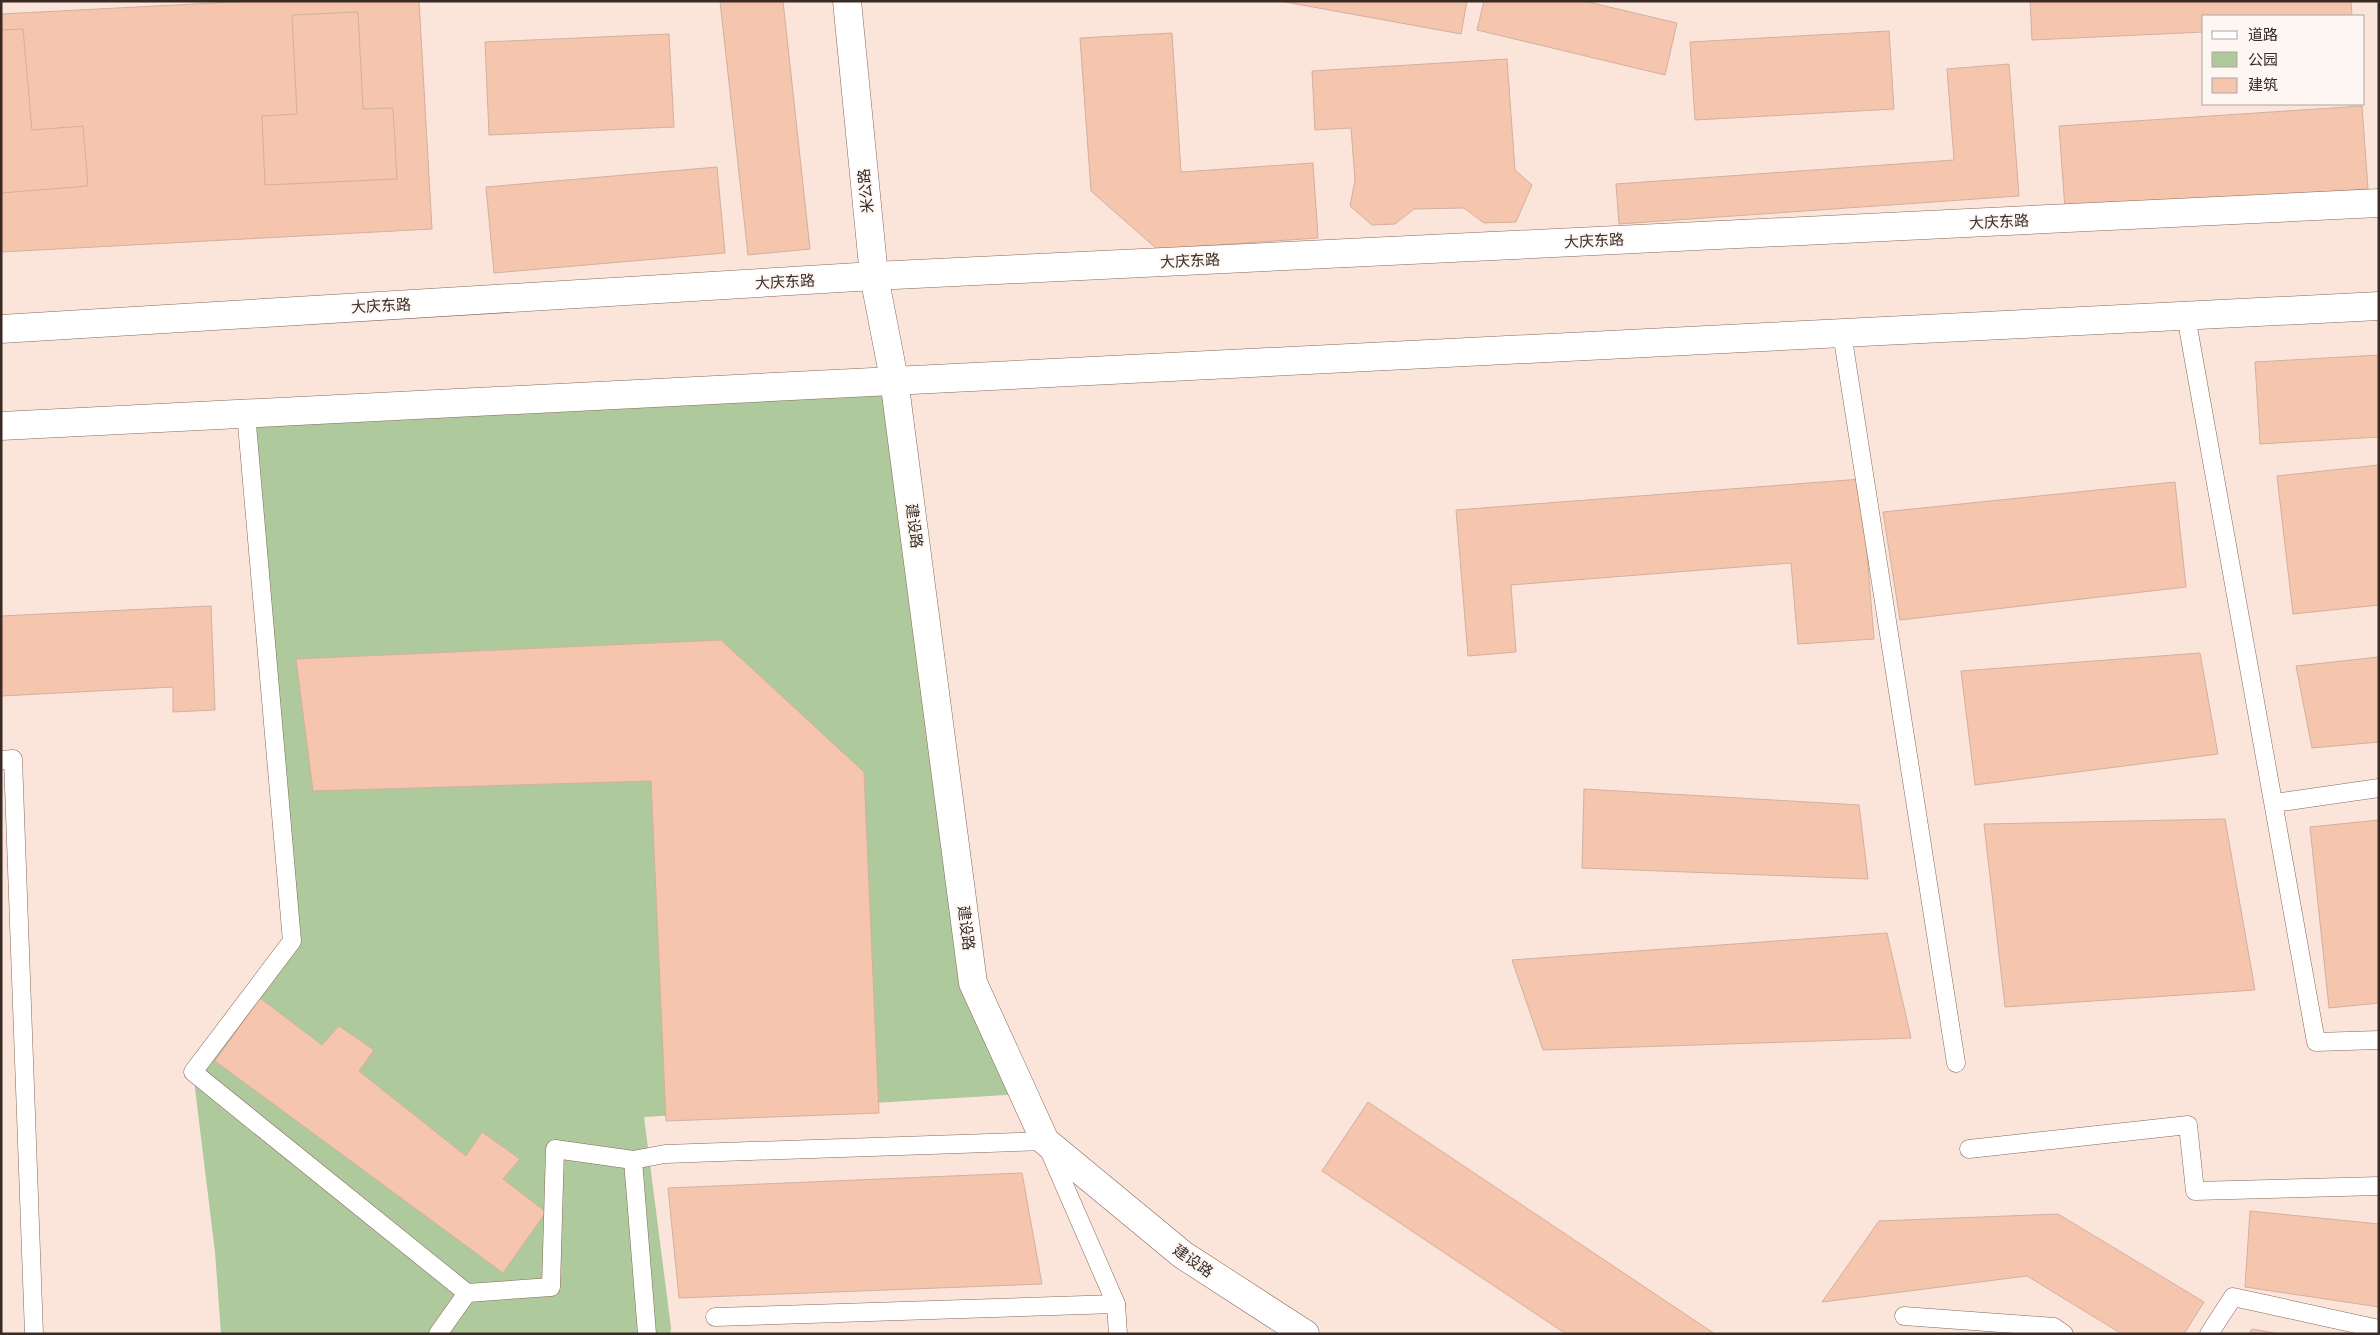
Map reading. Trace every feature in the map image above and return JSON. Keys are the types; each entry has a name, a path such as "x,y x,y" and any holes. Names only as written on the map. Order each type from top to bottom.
{"main road":[{"name":"米公路","path":"847,1 874,276 894,379"},
{"name":"大庆东路","path":"1,329 874,276 2379,203"},
{"path":"1,426 894,379 2379,306"},
{"name":"建设路","path":"894,379 973,983 1045,1141 1183,1256 1305,1334"}],"lane":[{"path":"2186,316 2316,1042 2379,1040"},
{"path":"1842,333 1956,1063"},
{"path":"246,413 292,941 193,1072 467,1293 551,1287 555,1149 633,1160 665,1154 1045,1141 1116,1304 1118,1334"},
{"path":"1,760 13,759 34,1334"},
{"path":"2274,803 2379,788"},
{"path":"1969,1149 2188,1125 2195,1191 2379,1186"},
{"path":"633,1160 647,1334"},
{"path":"438,1334 467,1293"},
{"path":"2209,1334 2233,1297 2379,1329"},
{"path":"714,1317 1116,1304"},
{"path":"1904,1316 2054,1327 2064,1334"}],"green space":[{"path":"894,379 973,983 1024,1094 644,1117 671,1328 670,1334 221,1334 215,1252 193,1072 292,941 246,413"}],"building":[{"path":"252,1 419,1 432,229 1,252 1,14"},
{"path":"720,1 783,1 810,249 748,255"},
{"path":"1280,1 1467,1 1461,34"},
{"path":"1484,1 1584,1 1677,23 1665,75 1477,30"},
{"path":"2030,1 2351,1 2352,15 2202,15 2202,32 2032,40"},
{"path":"358,12 363,109 393,108 397,179 265,185 262,116 297,114 292,15"},
{"path":"23,29 32,130 83,126 88,186 1,193 1,30"},
{"path":"1889,31 1894,109 1695,120 1690,42"},
{"path":"1172,33 1181,172 1313,163 1318,238 1157,249 1091,191 1080,38"},
{"path":"669,34 674,127 489,135 485,42"},
{"path":"1507,59 1515,170 1532,185 1516,222 1484,223 1464,208 1414,209 1395,224 1372,225 1350,206 1355,180 1351,128 1315,130 1312,71"},
{"path":"2009,64 2019,196 1619,224 1616,184 1954,160 1947,69"},
{"path":"2362,106 2368,189 2065,209 2059,126"},
{"path":"717,167 725,253 494,273 486,187"},
{"path":"2379,355 2379,437 2260,444 2255,362"},
{"path":"2379,465 2379,605 2293,614 2277,476"},
{"path":"1861,479 1874,639 1798,644 1791,563 1511,585 1516,652 1468,656 1456,510"},
{"path":"2175,482 2186,587 1900,620 1883,512"},
{"path":"211,606 215,710 173,712 173,687 1,696 1,616"},
{"path":"721,640 864,772 879,1113 666,1121 651,781 313,791 296,659"},
{"path":"2200,653 2218,754 1975,785 1961,671"},
{"path":"2379,657 2379,742 2312,748 2296,666"},
{"path":"1584,789 1859,805 1868,879 1582,868"},
{"path":"2225,819 2255,990 2005,1007 1984,824"},
{"path":"2379,820 2379,1003 2329,1008 2310,827"},
{"path":"1887,933 1911,1038 1543,1050 1512,960"},
{"path":"260,998 322,1045 339,1026 374,1050 359,1071 466,1156 482,1132 520,1159 503,1179 546,1212 503,1273 215,1061"},
{"path":"1368,1102 1715,1334 1566,1334 1322,1171"},
{"path":"1022,1173 1042,1284 679,1298 668,1188"},
{"path":"2250,1211 2379,1224 2379,1307 2245,1287"},
{"path":"2058,1214 2204,1302 2184,1334 2122,1334 2027,1276 1822,1302 1879,1221"},
{"path":"2252,1329 2280,1334 2249,1334"}]}
